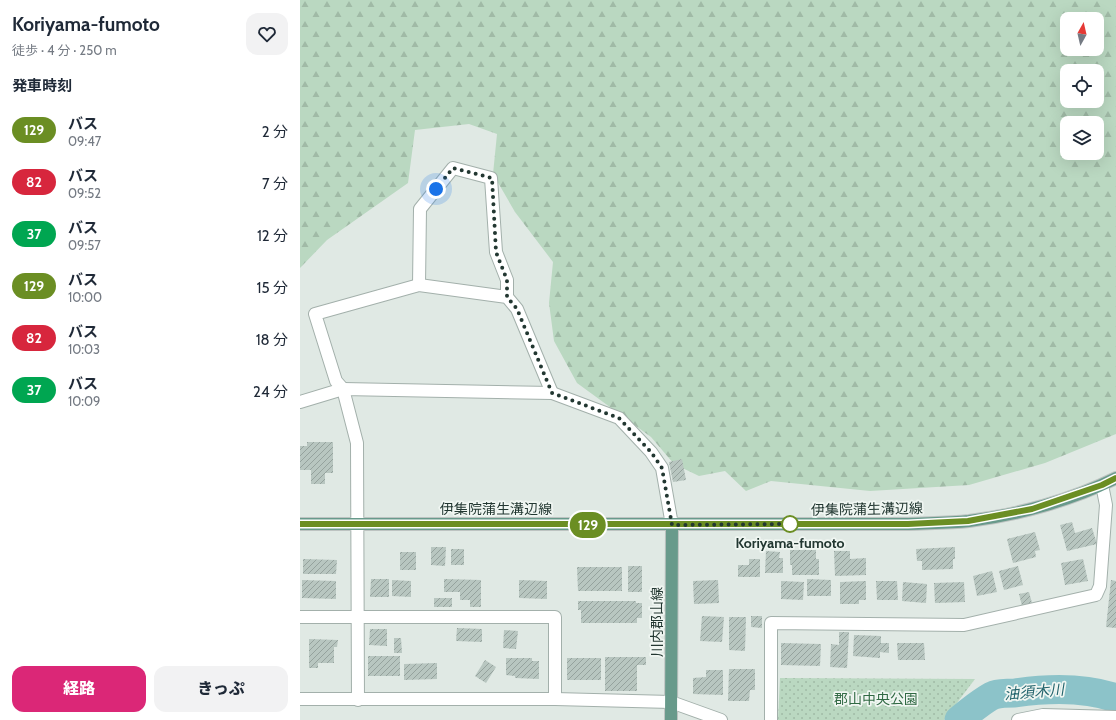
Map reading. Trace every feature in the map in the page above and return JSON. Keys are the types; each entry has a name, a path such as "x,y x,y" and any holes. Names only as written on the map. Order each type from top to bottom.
{"main road":[{"name":"伊集院蒲生溝辺線","path":"300,524 908,524 968,521 1032,509 1102,485 1116,478"},
{"name":"川内郡山線","path":"671,711 672,525"}],"street":[{"path":"419,285 420,209 453,168 492,178 496,252 507,280 507,297 517,309 552,393"},
{"path":"358,700 358,443 343,389 336,381 315,314 419,285 507,297"},
{"path":"300,402 343,389 552,393 619,418 651,452 662,468 672,525"},
{"path":"771,720 771,623 964,625 1096,595 1100,586 1106,505 1102,485"},
{"path":"300,617 554,617 554,699"},
{"path":"300,699 554,699 671,711 721,720"},
{"path":"1018,720 1043,715 1116,717"}],"green space":[{"path":"300,0 1116,0 1116,434 1045,463 969,485 870,491 771,481 746,491 725,471 699,476 674,464 651,437 577,383 554,341 549,303 553,262 515,212 493,174 497,134 469,124 415,130 408,183 327,240 300,268"},
{"name":"郡山中央公園","path":"780,678 975,679 944,720 778,720"}],"building":[{"path":"307,442 333,442 333,473 325,473 325,484 311,484 311,470 300,470 300,446 307,446"},
{"path":"682,459 686,480 673,482 669,462"},
{"path":"1072,522 1075,533 1092,528 1097,544 1067,551 1060,525"},
{"path":"1035,532 1040,550 1035,551 1036,557 1013,563 1007,539"},
{"path":"431,547 446,547 445,566 431,565"},
{"path":"955,547 953,569 922,570 922,561 917,561 916,549"},
{"path":"451,549 464,549 464,565 451,565"},
{"path":"790,550 816,550 816,559 819,559 819,575 792,575"},
{"path":"766,551 780,552 779,558 783,558 783,573 765,573"},
{"path":"834,551 850,551 850,559 866,558 866,575 835,576"},
{"path":"400,552 416,552 416,570 400,570"},
{"path":"303,559 337,560 336,574 303,574"},
{"path":"749,559 760,559 760,577 738,577 738,565 749,565"},
{"path":"1083,559 1088,581 1065,585 1061,563"},
{"path":"628,566 642,566 642,592 628,592"},
{"path":"1018,566 1023,585 1004,590 999,571"},
{"path":"577,567 622,567 622,591 578,591"},
{"path":"992,571 997,592 977,596 973,576"},
{"path":"371,579 389,579 389,597 370,597"},
{"path":"444,579 481,580 481,607 470,607 470,600 460,600 460,592 444,592"},
{"path":"807,579 831,580 831,596 807,596"},
{"path":"302,580 336,581 336,599 302,598"},
{"path":"392,580 411,581 411,597 392,596"},
{"path":"519,580 547,581 547,599 519,598"},
{"path":"718,580 719,603 694,604 693,581"},
{"path":"1111,580 1116,581 1116,628 1106,627"},
{"path":"781,581 804,582 803,600 781,599"},
{"path":"866,581 866,600 859,600 859,604 840,604 840,582"},
{"path":"876,581 897,581 898,600 877,600"},
{"path":"903,582 927,584 926,603 902,601"},
{"path":"964,582 965,602 935,603 934,583"},
{"path":"1029,592 1032,603 1022,606 1019,594"},
{"path":"434,598 452,598 452,607 434,607"},
{"path":"578,601 636,601 636,603 642,603 642,618 637,618 637,623 581,623 581,610 578,610"},
{"path":"702,616 724,617 722,642 700,641"},
{"path":"751,616 762,616 762,628 751,627"},
{"path":"729,617 746,617 745,651 729,650"},
{"path":"457,628 482,629 482,642 456,641"},
{"path":"370,629 387,629 387,646 369,645"},
{"path":"504,630 518,631 516,649 503,648"},
{"path":"839,632 849,632 847,668 830,667 831,644 839,645"},
{"path":"854,635 881,636 881,643 889,643 889,653 880,652 880,658 853,656"},
{"path":"394,638 401,638 402,653 394,653"},
{"path":"309,639 338,640 337,647 334,647 334,663 318,663 318,668 309,668"},
{"path":"781,643 821,644 820,666 781,665"},
{"path":"897,643 924,643 925,660 898,660"},
{"path":"368,656 400,656 400,676 368,676"},
{"path":"605,657 646,657 646,665 637,665 637,691 605,691"},
{"path":"506,658 532,658 532,661 539,661 539,679 515,678 515,676 506,675"},
{"path":"567,658 601,658 601,680 567,680"},
{"path":"485,660 496,667 486,683 475,676"},
{"path":"437,663 437,679 404,680 404,664"},
{"path":"729,669 755,669 755,690 750,690 749,701 728,701"},
{"path":"706,670 723,670 723,695 693,694 693,678 706,677"}],"waterway":[{"name":"油須木川","path":"959,720 986,699 994,695 1004,693 1053,689 1079,690 1104,694 1116,698"}],"bus line":[{"name":"129","path":"300,524 908,524 968,521 1002,516 1032,509 1102,485 1116,478"}],"place":[{"name":"Koriyama-fumoto","path":"790,524"}],"route":[{"path":"436,189 453,168 492,178 496,252 507,280 507,297 517,309 552,393 619,418 651,452 662,468 672,525 790,524"}]}
